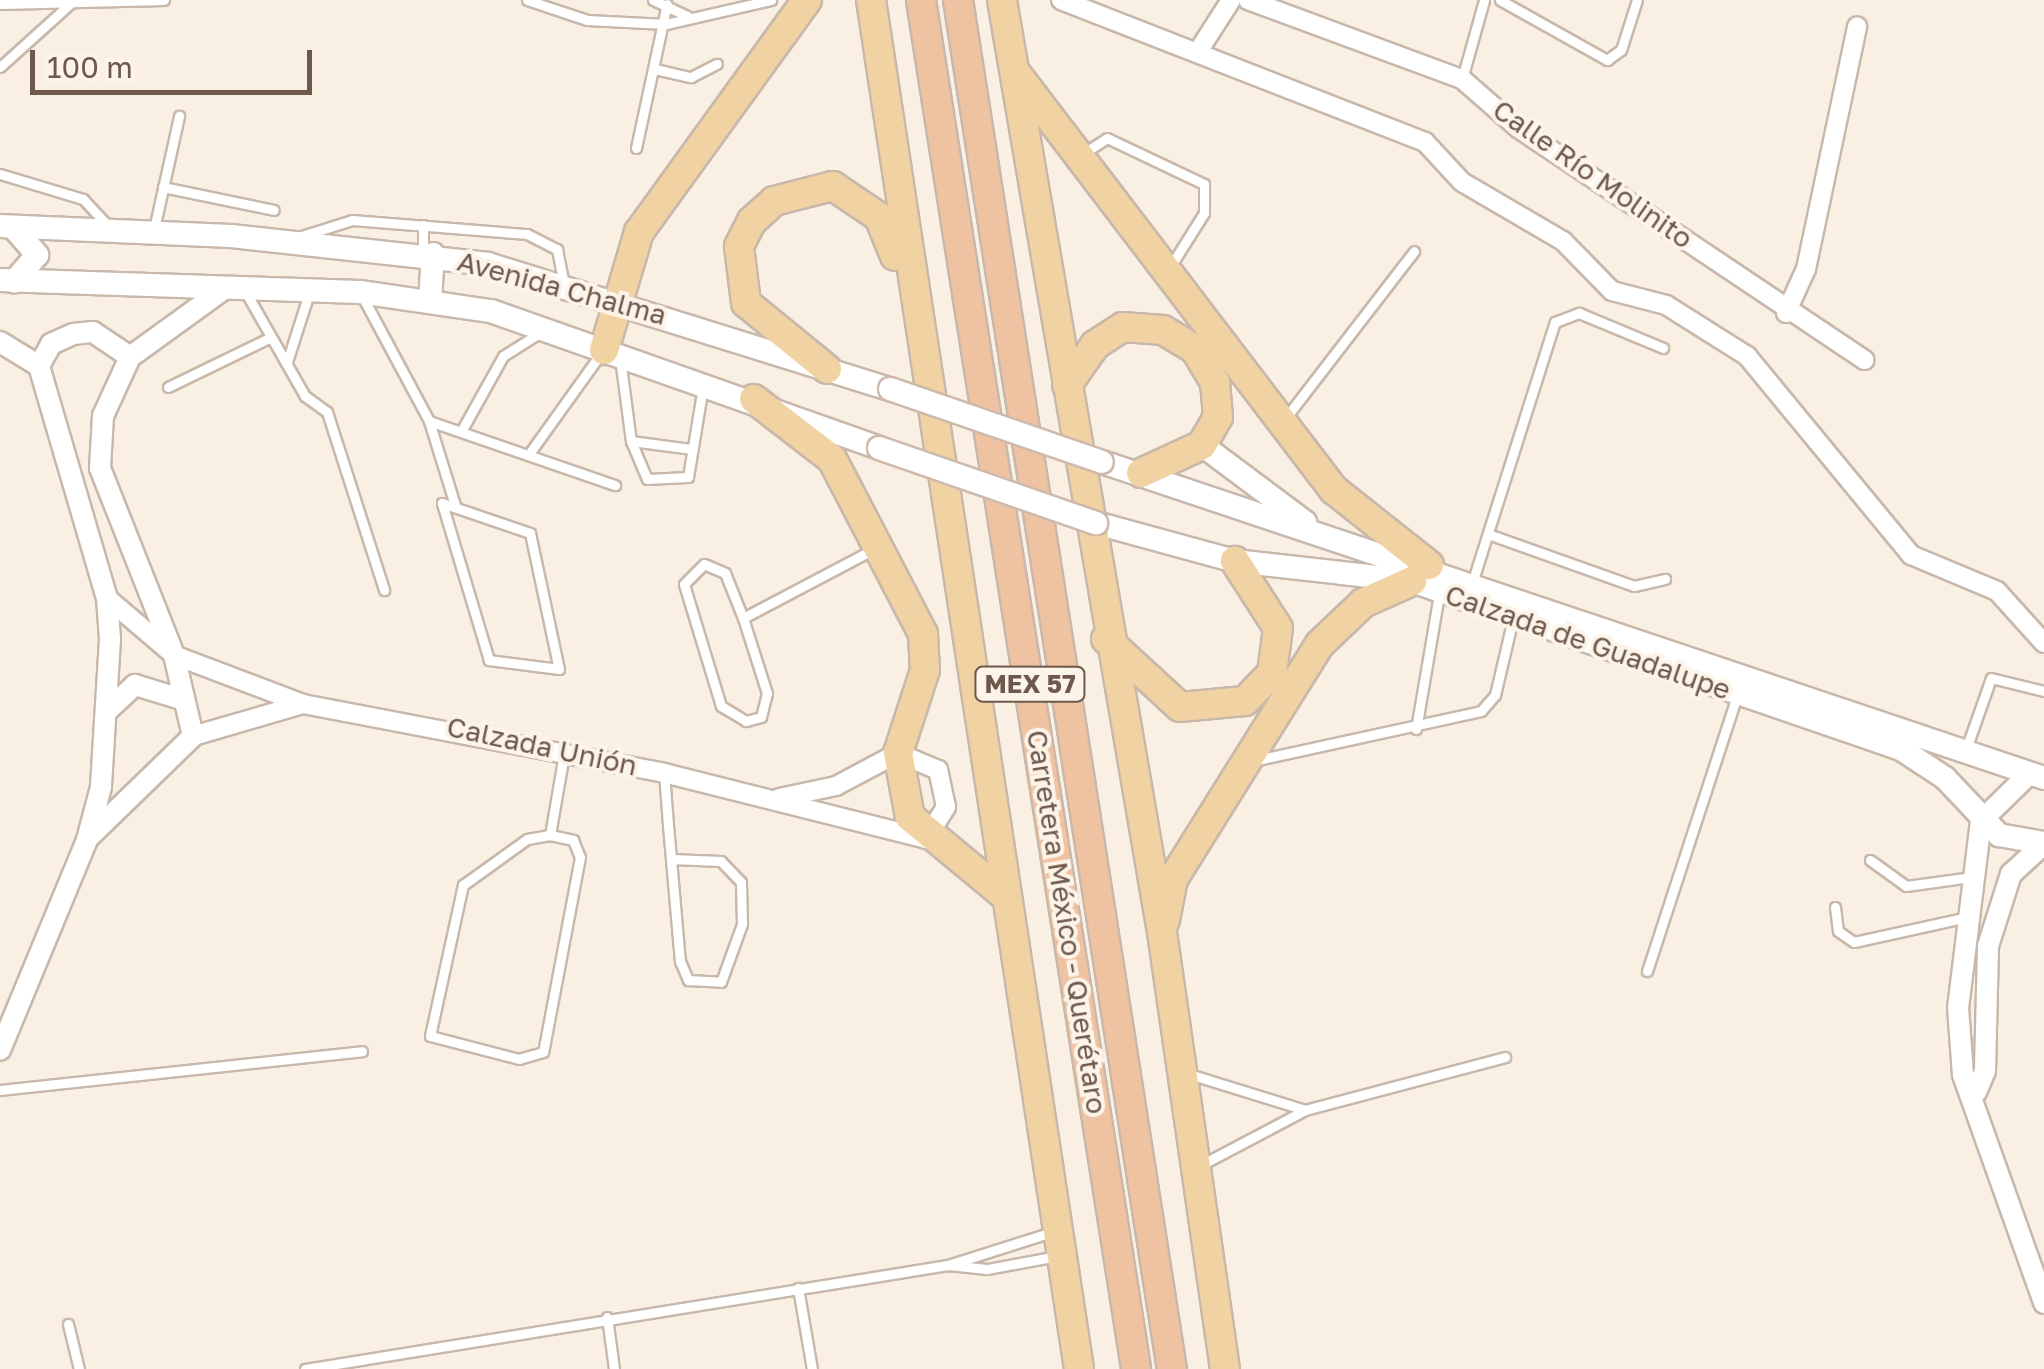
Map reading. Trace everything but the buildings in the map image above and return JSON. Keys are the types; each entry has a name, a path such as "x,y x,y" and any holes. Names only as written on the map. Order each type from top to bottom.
{"highway":[{"name":"Carretera México - Querétaro","path":"922,0 1136,1369"},
{"name":"Carretera México - Querétaro","path":"958,0 1172,1369"}],"main road":[{"path":"612,353 620,300 639,232 807,0"},
{"path":"870,0 1002,894 1079,1369"},
{"path":"1002,0 1105,638 1162,932 1225,1369"},
{"path":"1014,72 1083,156 1282,422 1368,525 1427,579 1363,604 1320,644 1174,878 1162,932"},
{"path":"827,369 746,304 739,246 763,211 806,187 859,196 879,217 910,291"},
{"path":"6,227 37,255 7,280"},
{"name":"Avenida Chalma","path":"6,227 110,229 428,253 620,300 1102,462"},
{"path":"428,253 430,300"},
{"name":"Avenida Chalma","path":"7,280 360,292 430,300 546,329 754,399 879,448 1096,523"},
{"path":"1067,385 1095,345 1123,327 1163,330 1195,349 1214,382 1218,417 1202,444 1140,473"},
{"path":"754,399 832,459 923,634 925,670 898,753 910,817 926,839 1002,894"},
{"path":"1202,444 1320,534"},
{"name":"Calzada de Guadalupe","path":"1102,462 1320,534 1513,615 1901,749 1945,778 1981,821 2010,838 2044,843"},
{"name":"Calzada de Guadalupe","path":"1096,523 1235,561 1473,580 1966,751 2040,770"},
{"path":"1105,638 1180,707 1245,701 1272,673 1278,628 1235,561"}],"street":[{"path":"1061,0 1199,50 1275,89 1425,142 1462,182 1563,241 1612,291 1666,305 1747,356 1911,555 1997,591 2044,642"},
{"path":"1199,50 1231,0"},
{"name":"Calle Río Molinito","path":"1248,0 1462,79 1786,313 1864,360"},
{"path":"1786,313 1806,268 1857,26"},
{"path":"192,736 174,655 100,468 103,416 130,357 234,289"},
{"path":"39,366 73,334 92,332 130,357"},
{"path":"0,342 39,366 107,598 108,710 87,840 0,1050"},
{"name":"Calzada Unión","path":"107,598 174,655 303,704 664,773 779,798 926,839"},
{"path":"108,710 135,685 181,699"},
{"name":"Calzada Unión","path":"87,840 192,736 303,704"},
{"path":"898,753 938,770 946,807 926,839"},
{"name":"Calzada Unión","path":"779,798 836,786 898,753"},
{"path":"2040,770 1981,821 1980,876 1971,916 1959,1028 1963,1075 1976,1092 2044,1304"},
{"path":"1976,1092 1984,1071 1988,946 2011,874 2044,843"}],"lane":[{"path":"0,4 164,0"},
{"path":"527,0 587,20 666,24 687,16 771,0"},
{"path":"654,0 687,16"},
{"path":"744,0 755,6"},
{"path":"1462,79 1484,0"},
{"path":"1500,0 1607,60 1620,50 1637,0"},
{"path":"0,67 72,2"},
{"path":"636,148 668,4"},
{"path":"655,69 691,77 718,64"},
{"path":"154,232 179,116"},
{"path":"1083,156 1088,142 1107,138 1204,184 1204,213 1168,270"},
{"path":"0,174 82,199 110,229"},
{"path":"163,187 274,210"},
{"path":"291,241 352,220 546,240 562,261 564,285"},
{"path":"423,226 428,253"},
{"path":"1282,422 1414,251"},
{"path":"234,289 271,337 305,396 327,412 384,590"},
{"path":"286,362 310,290"},
{"path":"360,292 428,421 456,505"},
{"path":"1473,580 1555,322 1579,313 1663,348"},
{"path":"463,428 503,356 546,329"},
{"path":"168,388 271,337"},
{"path":"612,353 631,441 654,481 682,482 692,449 703,382"},
{"path":"530,450 612,353"},
{"path":"428,421 530,450 615,485"},
{"path":"631,441 692,449"},
{"path":"456,505 530,532 559,669 490,660 437,512 456,505"},
{"path":"1488,534 1634,586 1665,578"},
{"path":"744,618 878,547"},
{"path":"689,569 726,573 744,618 768,706 746,721 721,706 686,594 689,569"},
{"path":"1416,729 1427,579"},
{"path":"1247,762 1416,729 1488,703 1513,615"},
{"path":"1966,751 1991,678 2044,690"},
{"path":"1646,971 1737,695"},
{"path":"550,835 565,752"},
{"path":"664,773 671,860 688,980 721,982 740,935 741,882 721,861 671,860"},
{"path":"550,835 572,840 580,857 543,1052 519,1059 430,1036 463,885 527,839 550,835"},
{"path":"1870,860 1906,886 1980,876"},
{"path":"1835,906 1838,931 1854,942 1971,916"},
{"path":"0,1090 362,1051"},
{"path":"1196,1167 1305,1110 1506,1057"},
{"path":"1182,1072 1305,1110"},
{"path":"305,1369 948,1265 1060,1243"},
{"path":"948,1265 993,1269 1060,1243"},
{"path":"798,1288 812,1369"},
{"path":"608,1318 614,1369"},
{"path":"68,1324 79,1369"}]}
